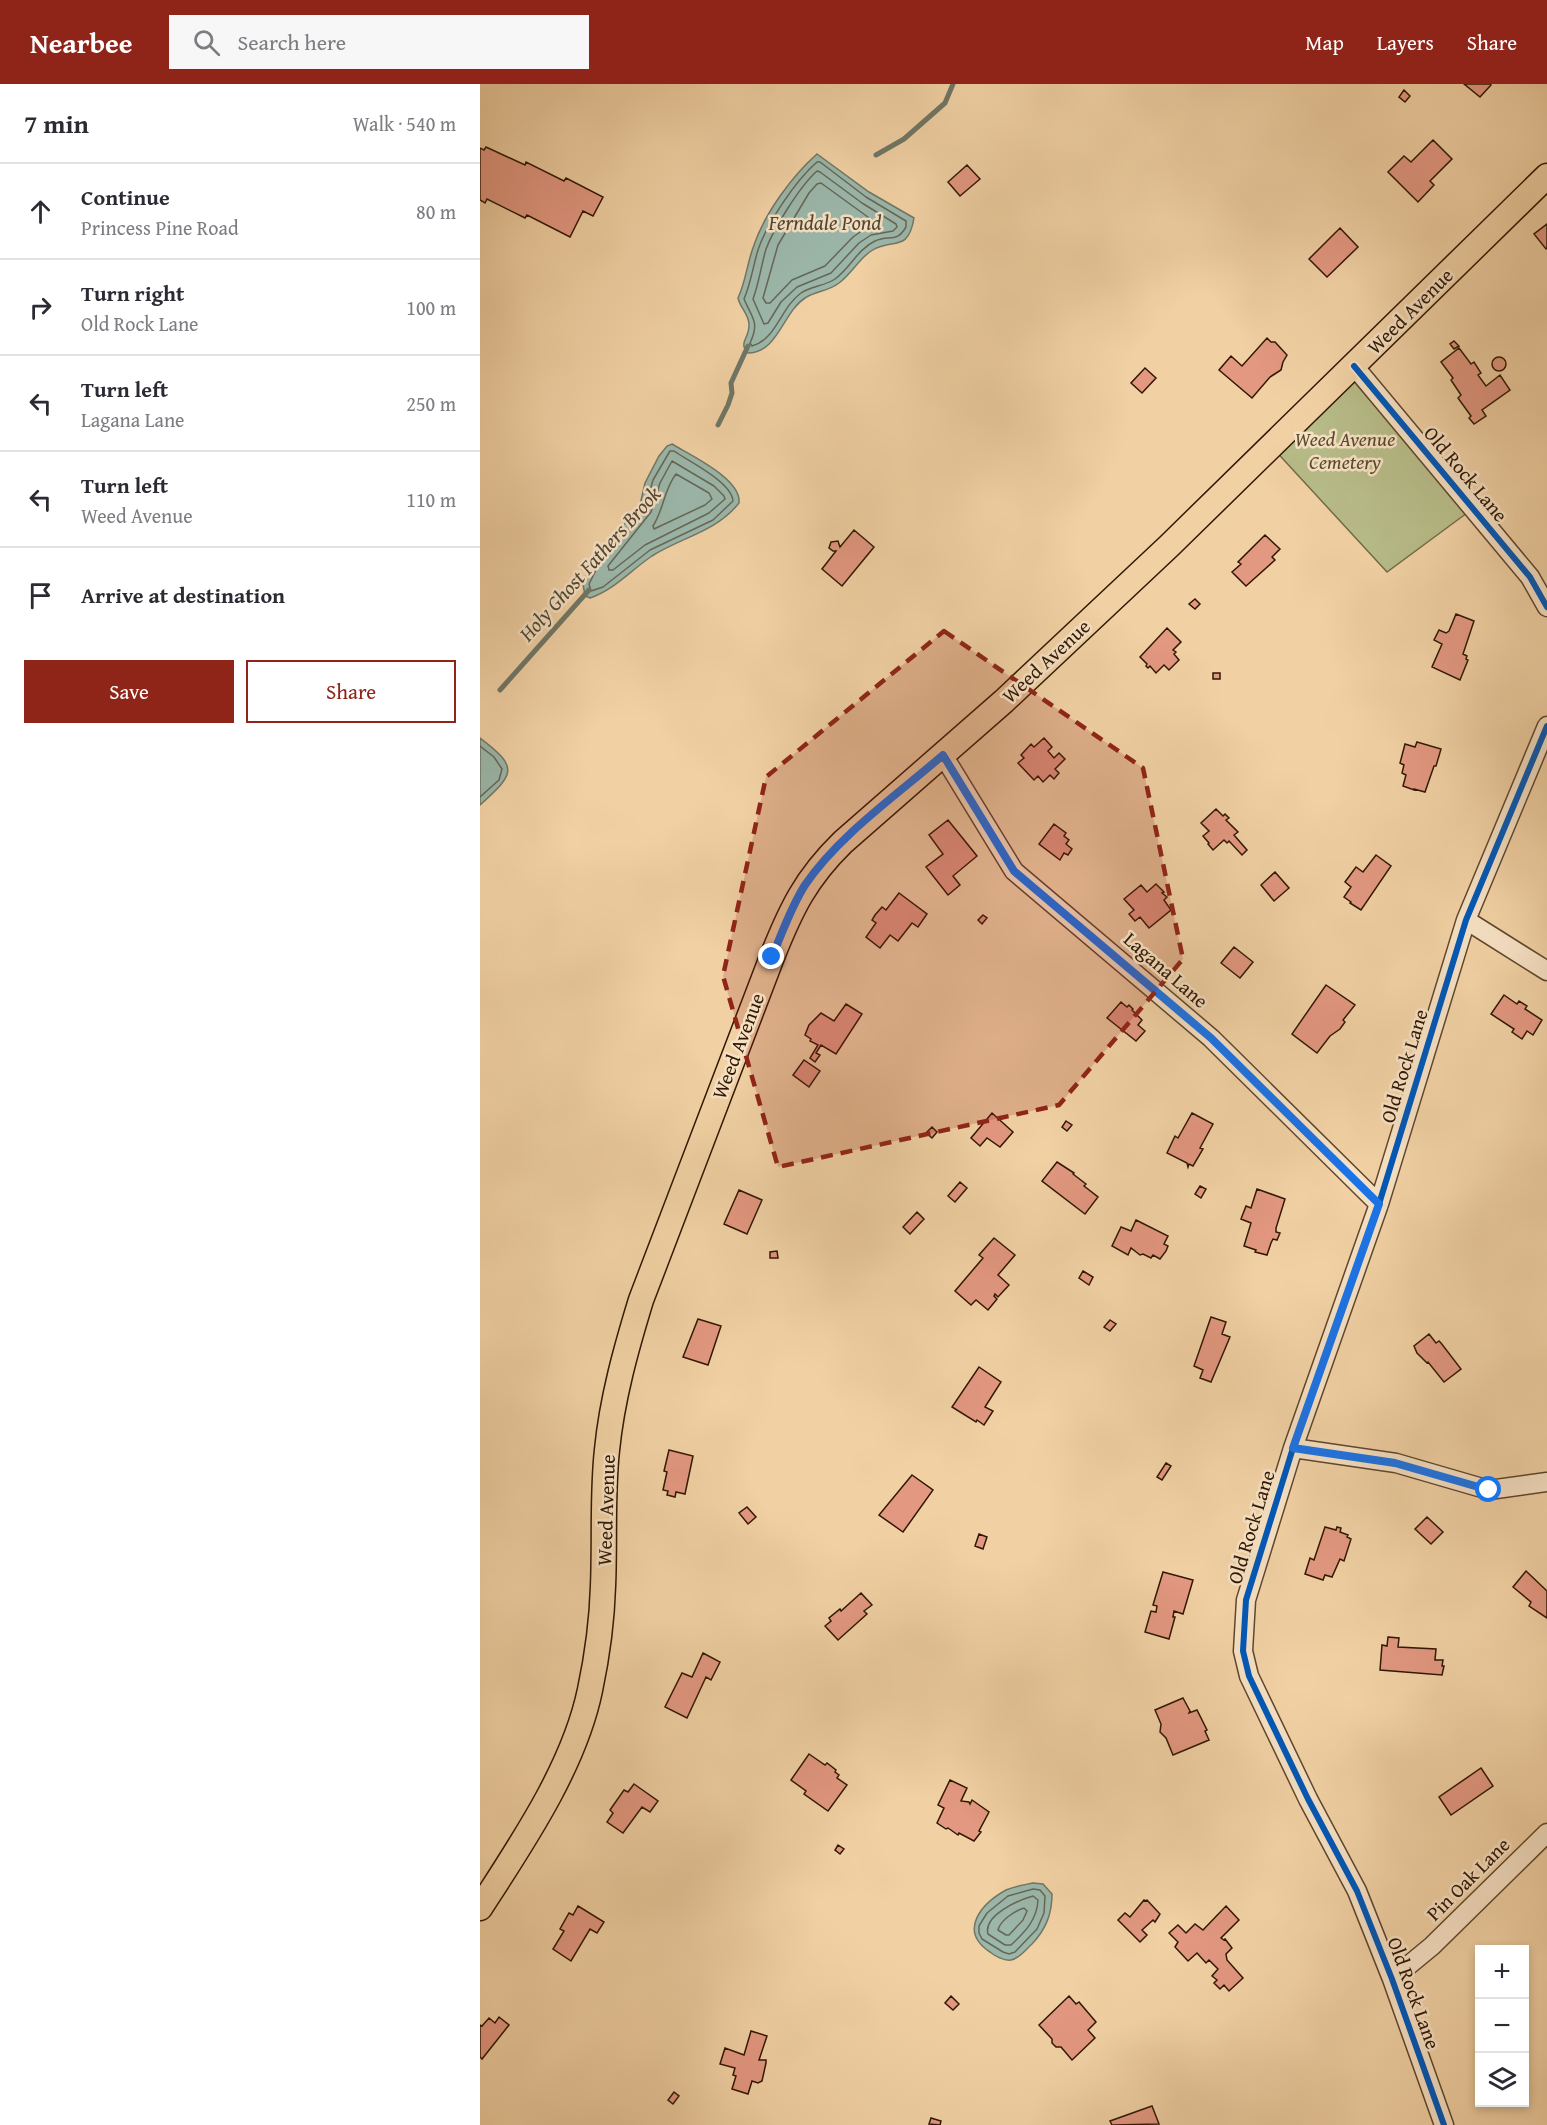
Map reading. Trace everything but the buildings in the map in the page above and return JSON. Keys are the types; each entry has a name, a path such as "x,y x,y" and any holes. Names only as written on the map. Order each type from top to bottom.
{"main road":[{"name":"Weed Avenue","path":"480,1908 540,1811 564,1764 590,1692 603,1590 607,1450 619,1377 640,1300 779,938 804,886 824,861 873,815 1004,701 1169,546 1547,176"}],"street":[{"name":"Old Rock Lane","path":"1354,366 1530,577 1547,607"},
{"name":"Old Rock Lane","path":"1439,2123 1392,1978 1357,1891 1308,1799 1249,1676 1244,1651 1246,1600 1293,1448 1379,1204 1466,920 1547,726"},
{"name":"Lagana Lane","path":"943,755 1014,871 1211,1038 1379,1204"},
{"path":"1466,920 1547,971"},
{"path":"1293,1448 1395,1463 1489,1490 1547,1482"},
{"name":"Pin Oak Lane","path":"1392,1978 1432,1946 1547,1833"}],"highlighted area":[{"path":"944,631 1143,768 1183,959 1059,1105 778,1167 723,976 766,777"}],"green space":[{"name":"Weed Avenue Cemetery","path":"1347,373 1467,513 1387,572 1271,446"}],"water":[{"name":"Ferndale Pond","path":"817,154 869,192 914,218 911,229 903,241 871,251 835,286 805,298 797,304 766,346 748,353 744,343 749,330 749,322 738,298 752,252 765,220 780,196"},
{"path":"672,444 724,477 738,494 739,503 720,521 663,549 607,590 590,598 585,596 583,584 590,567 640,505 645,483 659,456 667,446"},
{"path":"480,738 502,757 507,764 508,771 500,786 480,805"},
{"path":"1033,1883 1043,1884 1052,1894 1051,1908 1044,1927 1020,1956 1005,1960 992,1954 980,1944 975,1935 974,1927 977,1918 988,1903 1006,1890"}],"waterway":[{"name":"Holy Ghost Fathers Brook","path":"876,155 904,139 945,103 953,84"},
{"name":"Holy Ghost Fathers Brook","path":"718,425 732,393 731,383 748,346"},
{"name":"Holy Ghost Fathers Brook","path":"500,690 589,590"}],"cycle path":[{"path":"1354,366 1530,577 1547,607"},
{"path":"1444,2125 1392,1979 1357,1891 1308,1799 1249,1676 1243,1651 1246,1600 1293,1448 1379,1204 1466,920 1547,726"},
{"path":"943,755 1014,871 1211,1038 1379,1204"}],"route":[{"path":"772,957 787,919 804,886 824,861 943,755 1014,871 1211,1038 1379,1204 1293,1448 1395,1463 1489,1490"}]}
